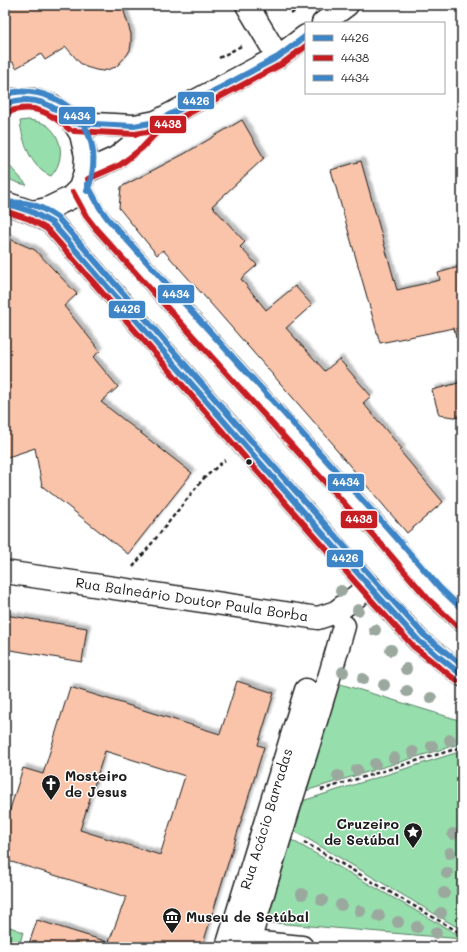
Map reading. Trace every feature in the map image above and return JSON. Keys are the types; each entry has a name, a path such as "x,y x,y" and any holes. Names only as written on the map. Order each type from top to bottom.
{"main road":[{"path":"247,5 278,57"},
{"path":"324,22 347,5"},
{"path":"16,209 47,209 60,204 70,198 83,180 116,158 136,142 156,122 278,57 305,37"},
{"path":"6,102 13,100 34,100 53,106 74,123 80,134 86,156 83,180 93,212 102,224 434,594 462,620"},
{"path":"74,123 134,126 156,122"},
{"path":"16,209 52,223 244,445 419,641 462,675"},
{"name":"Rua Balneário Doutor Paula Borba","path":"5,572 318,618 336,612 370,586"},
{"path":"302,947 249,944 331,674 344,626"},
{"name":"Rua Acácio Barradas","path":"227,947 306,690"}],"path":[{"path":"217,59 264,32 304,5"},
{"path":"117,588 203,479 244,445"},
{"path":"292,799 462,747"},
{"path":"283,830 462,934"}],"green space":[{"path":"28,120 48,126 57,137 60,157 51,176 38,167 33,161 25,145 20,121"},
{"path":"5,161 27,185 15,182 5,175"},
{"path":"334,682 462,721 462,743 302,792"},
{"path":"462,751 462,930 291,829 299,802"},
{"path":"288,838 462,937 462,939 263,922"},
{"path":"5,925 23,932 19,947 5,947"}],"building":[{"path":"5,5 122,5 131,34 130,50 116,67 103,71 86,67 80,63 66,47 45,60 41,54 16,68 13,62 5,62"},
{"path":"242,120 264,158 212,206 245,242 240,247 257,265 241,279 266,310 295,286 312,305 286,328 325,371 339,359 371,396 363,403 402,449 400,451 443,502 407,533 333,446 334,445 212,305 163,250 157,255 119,208 121,187 184,154"},
{"path":"361,161 397,290 440,280 438,273 462,266 462,336 456,337 454,328 380,343 331,170"},
{"path":"5,237 35,250 77,294 64,306 100,351 93,357 118,387 101,402 192,473 128,554 42,486 35,448 5,458"},
{"path":"462,382 462,418 439,415 432,390"},
{"path":"5,615 87,628 82,662 5,649"},
{"name":"Mosteiro de Jesus","path":"237,681 274,693 258,745 264,747 202,947 107,947 126,897 5,860 5,825 23,768 43,774 70,687 220,734","holes":["105,751 185,776 160,855 80,830"]},
{"path":"37,920 108,942 107,947 28,947"}],"transit line":[{"name":"4426","path":"74,123 134,126 156,122 278,57 305,37"},
{"name":"4438","path":"88,179 120,165 142,148 161,128 282,64 305,47"},
{"name":"4434","path":"5,95 21,91 38,93 54,98 68,106 78,117 92,144 92,175 87,191"},
{"name":"4426","path":"5,104 25,100 42,103 50,106 74,123"},
{"name":"4438","path":"8,112 25,108 33,109 48,114 69,129"},
{"name":"4438","path":"74,131 135,134 158,130 173,122"},
{"name":"4434","path":"87,184 100,208 108,219 440,588 462,609"},
{"name":"4438","path":"73,192 86,216 96,229 381,544 428,599 457,626"},
{"name":"4426","path":"5,203 32,212 52,223 378,596 419,641 462,675"},
{"name":"4434","path":"5,203 26,203 44,209 57,217 384,591 424,635 462,665"},
{"name":"4438","path":"5,211 29,219 47,229 372,601 414,647 457,681"}],"place":[{"name":"Mosteiro de Jesus","path":"51,801"},
{"name":"Cruzeiro de Setúbal","path":"413,849"},
{"name":"Museu de Setúbal","path":"172,934"}]}
